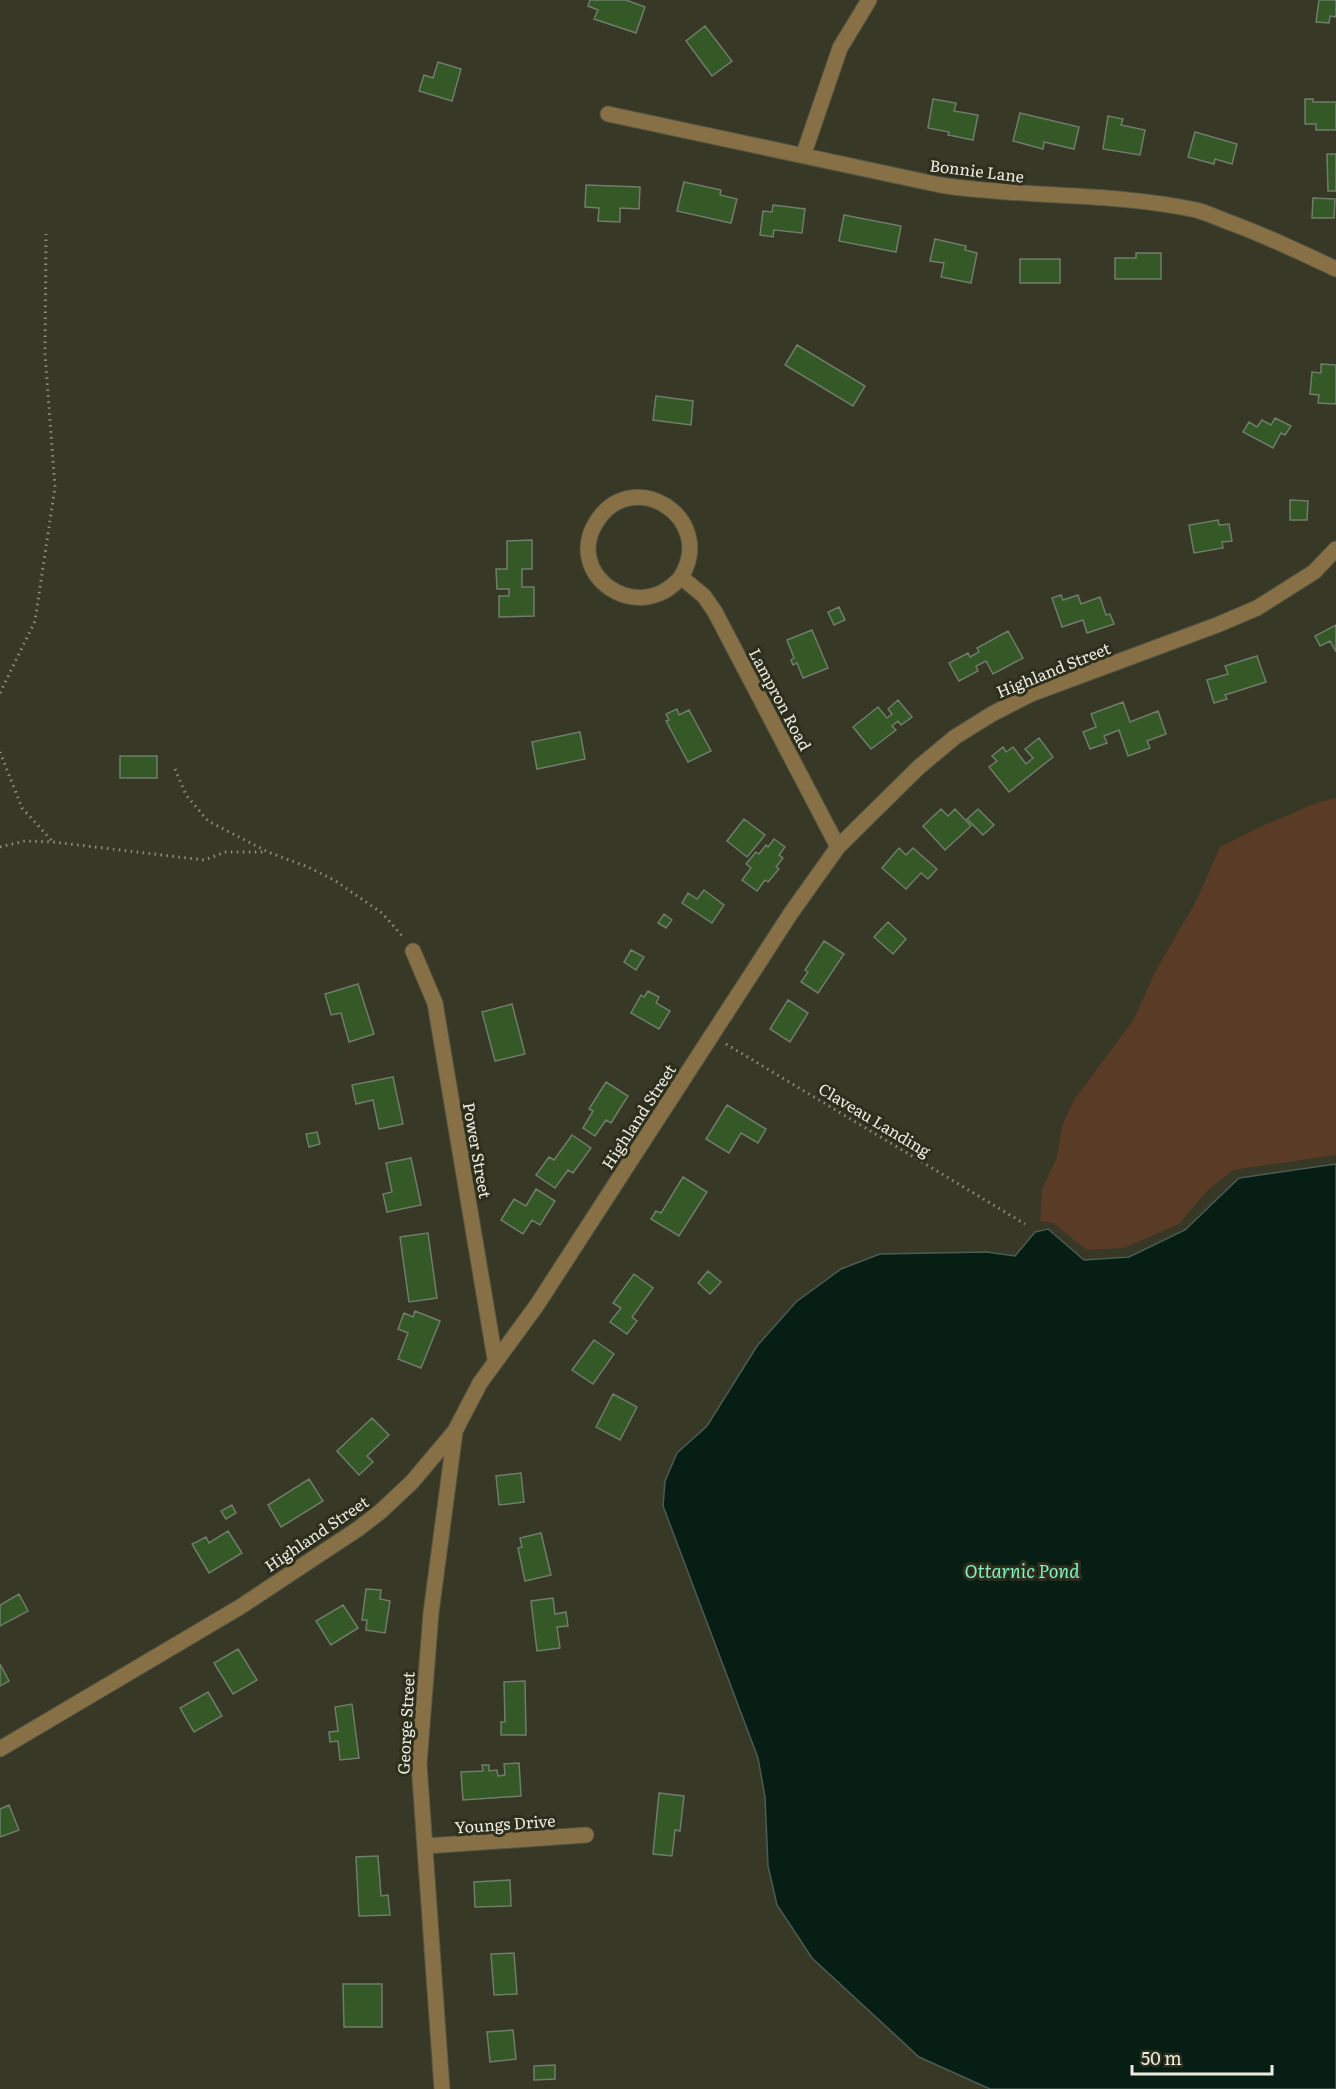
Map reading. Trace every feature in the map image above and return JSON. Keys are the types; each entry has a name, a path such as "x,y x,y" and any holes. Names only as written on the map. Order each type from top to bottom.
{"street":[{"path":"803,156 840,48 869,0"},
{"name":"Bonnie Lane","path":"608,114 940,185 984,192 1114,199 1199,211 1336,269"},
{"path":"644,498 667,505 683,523 689,537 689,558 681,577 662,594 645,598 628,597 613,591 596,574 590,560 590,536 596,521 614,505 628,499 644,498"},
{"name":"Highland Street","path":"0,1749 240,1606 358,1529 412,1482 455,1431 495,1359 537,1305 791,913 838,847 919,767 955,737 992,714 1051,686 1257,608 1314,572 1336,549"},
{"name":"Lampron Road","path":"681,577 704,596 715,612 838,847"},
{"name":"Power Street","path":"413,951 435,1003 495,1359"},
{"name":"George Street","path":"442,2089 419,1764 431,1613 455,1431"},
{"name":"Youngs Drive","path":"426,1846 586,1835"}],"path":[{"path":"0,693 34,621 55,487 45,354 46,234"},
{"path":"0,752 22,808 53,842"},
{"path":"175,769 186,795 208,821 268,852 308,867 334,880 382,913 413,951"},
{"path":"0,847 25,841 53,842 204,860 226,852 268,852"},
{"name":"Claveau Landing","path":"712,1035 1025,1224"}],"shaded area":[{"path":"1336,798 1336,1155 1233,1170 1208,1190 1179,1224 1124,1248 1087,1250 1053,1223 1040,1221 1042,1189 1057,1157 1062,1126 1074,1100 1134,1019 1155,972 1195,903 1220,847 1319,802"}],"water":[{"name":"Ottarnic Pond","path":"1336,1164 1336,2089 990,2089 919,2057 812,1958 777,1905 768,1866 765,1797 758,1758 663,1506 665,1481 677,1453 707,1426 757,1346 796,1302 841,1269 880,1254 987,1252 1015,1256 1035,1232 1048,1229 1084,1260 1129,1257 1185,1230 1239,1178"}],"building":[{"path":"590,0 626,0 645,7 636,33 594,19 598,10 588,6"},
{"path":"1319,0 1336,0 1336,17 1330,16 1329,23 1316,22"},
{"path":"705,26 732,61 712,76 686,41"},
{"path":"438,62 461,69 452,101 419,91 424,75 433,78"},
{"path":"933,99 956,103 954,111 978,115 973,140 928,128"},
{"path":"1305,99 1313,99 1313,102 1336,102 1336,130 1316,130 1316,124 1305,124"},
{"path":"1020,113 1079,127 1074,149 1044,142 1043,149 1013,141"},
{"path":"1108,116 1123,119 1121,125 1145,130 1140,155 1103,149"},
{"path":"1195,132 1237,144 1232,164 1215,159 1214,164 1188,157"},
{"path":"1327,154 1336,154 1336,191 1328,191"},
{"path":"684,182 721,190 720,195 737,199 731,223 677,211"},
{"path":"586,185 640,187 639,209 620,208 620,222 598,221 599,208 585,207"},
{"path":"1313,198 1335,199 1334,218 1312,218"},
{"path":"773,205 805,209 802,233 774,230 773,237 760,235 763,211 772,212"},
{"path":"844,215 901,226 896,252 839,241"},
{"path":"935,239 966,246 965,250 977,253 971,283 941,277 944,263 930,261"},
{"path":"1136,253 1161,253 1161,279 1115,279 1115,258 1136,258"},
{"path":"1020,259 1060,259 1060,283 1020,283"},
{"path":"797,345 865,386 853,406 785,365"},
{"path":"1321,364 1336,365 1336,404 1318,403 1319,395 1310,394 1312,372 1321,373"},
{"path":"656,396 693,401 691,425 653,420"},
{"path":"1275,418 1291,426 1285,435 1281,433 1273,448 1243,432 1249,422 1257,427 1262,420 1271,425"},
{"path":"1290,500 1308,501 1307,520 1290,520"},
{"path":"1218,520 1219,525 1229,524 1232,541 1222,542 1223,548 1194,553 1189,525"},
{"path":"532,540 532,569 522,569 522,587 534,587 534,616 499,617 499,596 509,596 509,589 497,589 496,569 507,569 507,541"},
{"path":"1061,595 1063,600 1078,595 1081,604 1100,597 1106,615 1110,614 1114,624 1087,633 1083,620 1062,627 1052,598"},
{"path":"839,607 845,620 834,625 828,612"},
{"path":"1336,625 1336,652 1330,641 1320,646 1315,636"},
{"path":"812,630 828,668 803,678 797,663 793,665 791,660 794,658 787,640"},
{"path":"1008,631 1023,658 993,674 986,661 976,666 978,671 959,681 949,663 968,653 970,657 979,652 977,648"},
{"path":"1257,656 1266,682 1225,695 1227,699 1214,703 1207,680 1228,674 1225,666"},
{"path":"898,700 912,717 901,725 898,721 892,726 896,730 871,749 853,727 878,707 887,718 892,714 888,709"},
{"path":"1123,702 1130,722 1158,711 1166,734 1147,741 1150,748 1128,756 1119,730 1104,736 1107,743 1090,749 1083,732 1096,727 1091,714"},
{"path":"677,709 679,715 689,710 711,751 688,762 666,721 669,720 666,714"},
{"path":"580,732 585,759 537,769 532,742"},
{"path":"1039,738 1053,757 1009,792 989,767 997,761 992,756 1003,747 1006,752 1013,747 1026,764 1033,758 1025,749"},
{"path":"120,756 157,756 157,778 120,778"},
{"path":"941,809 948,816 955,809 971,826 945,850 923,826"},
{"path":"978,809 994,825 983,835 967,819"},
{"path":"744,819 765,835 747,857 727,841"},
{"path":"774,839 785,847 779,855 783,858 776,867 779,869 768,882 765,880 757,891 742,880 751,868 746,864 756,852 759,854"},
{"path":"899,848 906,855 913,848 937,869 928,879 921,873 906,889 882,868"},
{"path":"704,890 724,905 712,923 682,903 688,893 697,899"},
{"path":"664,914 672,920 666,928 658,923"},
{"path":"888,922 906,939 893,954 874,937"},
{"path":"824,941 844,954 818,993 801,982 808,972 805,970"},
{"path":"631,950 644,957 636,970 624,962"},
{"path":"358,984 374,1034 349,1042 341,1013 331,1015 325,994"},
{"path":"648,991 659,997 656,1003 670,1011 659,1029 631,1013 641,995 644,997"},
{"path":"788,1000 808,1013 790,1042 770,1029"},
{"path":"512,1004 525,1054 495,1061 482,1012"},
{"path":"393,1077 403,1124 379,1129 373,1100 356,1104 352,1085"},
{"path":"606,1082 628,1096 611,1123 606,1120 595,1136 583,1128 593,1111 589,1109"},
{"path":"727,1105 766,1129 758,1143 741,1133 729,1153 706,1139"},
{"path":"317,1132 320,1144 309,1147 306,1134"},
{"path":"572,1135 591,1148 573,1173 568,1170 555,1188 536,1175 549,1157 554,1160"},
{"path":"411,1158 421,1205 387,1212 383,1194 392,1192 386,1163"},
{"path":"683,1177 707,1192 679,1236 651,1219 656,1211 661,1213"},
{"path":"536,1189 555,1201 540,1225 532,1220 523,1234 501,1220 514,1199 526,1206"},
{"path":"428,1233 437,1298 409,1302 400,1237"},
{"path":"708,1271 721,1282 710,1294 698,1283"},
{"path":"634,1274 653,1288 632,1317 637,1321 627,1334 610,1322 621,1308 613,1303"},
{"path":"415,1311 440,1321 421,1368 398,1359 408,1333 398,1329 404,1313 413,1317"},
{"path":"594,1340 614,1354 593,1384 572,1370"},
{"path":"613,1394 637,1407 620,1440 596,1427"},
{"path":"372,1418 389,1435 367,1456 373,1462 359,1475 337,1451"},
{"path":"521,1473 524,1502 499,1505 496,1476"},
{"path":"309,1479 323,1501 281,1527 268,1505"},
{"path":"232,1505 236,1513 226,1519 221,1511"},
{"path":"228,1531 242,1553 209,1573 192,1544 206,1537 209,1543"},
{"path":"541,1533 551,1575 525,1581 518,1548 522,1547 520,1538"},
{"path":"366,1589 381,1590 380,1599 390,1601 385,1633 366,1630 367,1620 362,1620"},
{"path":"19,1594 28,1611 0,1626 0,1605"},
{"path":"553,1598 555,1614 566,1612 568,1626 557,1627 560,1648 537,1651 531,1601"},
{"path":"343,1605 358,1628 331,1645 316,1621"},
{"path":"238,1649 257,1680 233,1694 214,1663"},
{"path":"0,1664 9,1681 0,1686"},
{"path":"525,1681 526,1735 501,1735 501,1722 505,1722 504,1682"},
{"path":"208,1692 222,1716 194,1732 180,1708"},
{"path":"352,1704 359,1758 340,1760 338,1741 330,1742 329,1732 338,1731 335,1707"},
{"path":"519,1763 521,1796 463,1800 461,1772 483,1771 482,1765 489,1765 489,1771 497,1770 498,1776 505,1775 504,1764"},
{"path":"659,1793 684,1796 680,1831 675,1830 672,1856 653,1854"},
{"path":"9,1805 19,1830 0,1837 0,1809"},
{"path":"378,1856 381,1896 388,1895 390,1915 359,1916 356,1857"},
{"path":"510,1880 511,1906 475,1907 474,1882"},
{"path":"514,1953 517,1994 494,1995 491,1954"},
{"path":"343,1984 382,1984 382,2027 344,2027"},
{"path":"513,2030 516,2059 490,2062 487,2032"},
{"path":"555,2065 555,2079 534,2080 534,2066"}]}
